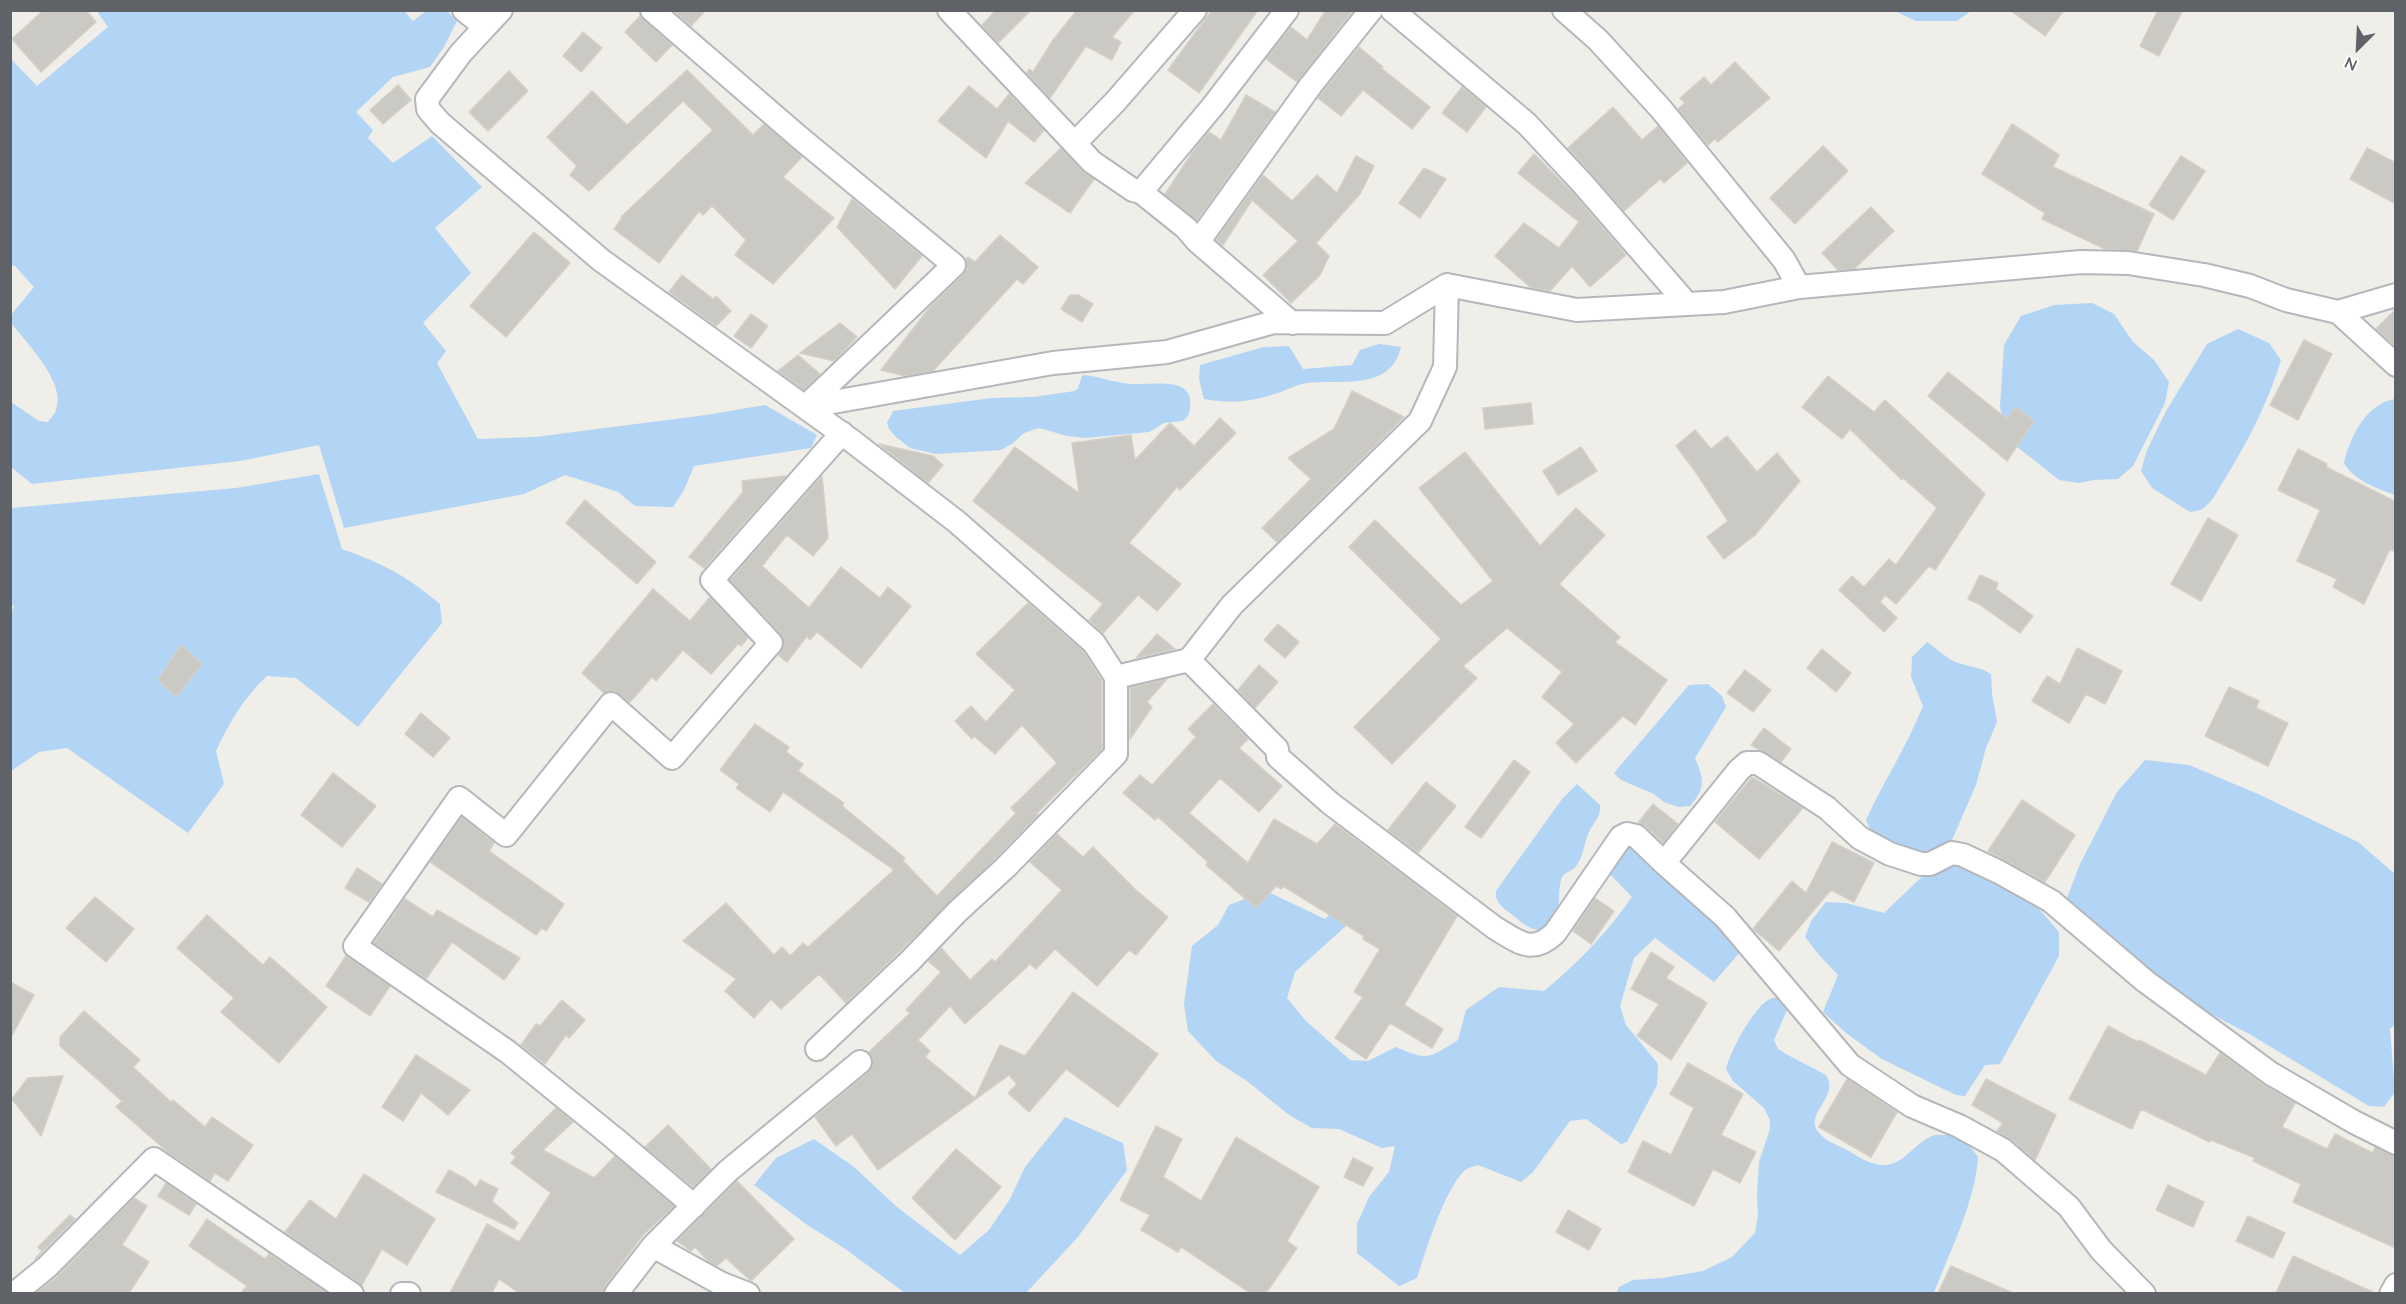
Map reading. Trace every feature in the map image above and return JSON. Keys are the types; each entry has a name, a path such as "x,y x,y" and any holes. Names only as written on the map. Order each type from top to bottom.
{"street":[{"path":"464,10 485,27"},
{"path":"501,10 460,53 437,82 427,99 428,109 471,150 601,260 842,433 957,522 1094,643 1116,677 1116,754 1006,867 817,1049"},
{"path":"652,10 800,138 954,265 805,406"},
{"path":"949,10 1092,162 1133,190 1141,192 1186,228 1197,242 1292,323"},
{"path":"1075,143 1115,102 1196,10"},
{"path":"1141,192 1213,106 1287,10"},
{"path":"1197,242 1311,86 1371,10"},
{"path":"1392,10 1527,124 1583,183 1687,304"},
{"path":"1564,10 1598,40 1661,109 1784,260 1799,287"},
{"path":"805,406 1053,363 1167,352 1274,322 1385,322 1447,285 1576,310 1724,302 1799,287 2081,262 2128,263 2239,283 2286,300 2338,312 2396,295"},
{"path":"1116,677 1189,660 1232,605 1420,421 1445,367 1447,285"},
{"path":"2338,312 2396,365"},
{"path":"694,1206 508,1052 354,946 459,798 506,835 611,704 672,758 771,643 712,580 842,433"},
{"path":"1189,660 1277,749 1278,757 1330,803 1522,945 1536,946 1555,933 1621,837 1632,834 1725,917 1850,1065 1912,1106 1959,1126 2003,1150 2069,1207 2101,1250 2144,1293"},
{"path":"1664,863 1739,770 1747,763 1758,763 1827,808 1860,838 1902,860 1930,864 1952,853 1963,855 2051,900 2145,981 2270,1073 2354,1122 2396,1143"},
{"path":"616,1293 653,1246 728,1171 860,1062"},
{"path":"14,1293 47,1267 154,1159 352,1293"},
{"path":"653,1246 720,1283 748,1293"},
{"path":"2391,1293 2396,1285"},
{"path":"402,1293 409,1293"}],"water":[{"path":"403,10 413,21 426,11 447,11 457,21 444,47 430,67 393,77 356,112 373,130 368,138 393,163 432,136 482,187 435,228 471,273 423,323 446,351 437,363 478,439 535,437 765,405 817,435 811,448 694,466 684,490 673,507 635,506 618,492 565,475 524,494 344,528 319,445 240,461 32,484 11,467 11,402 39,421 48,422 55,412 58,399 51,376 11,323 11,315 34,287 14,265 11,266 11,59 37,86 108,27 97,11"},
{"path":"1895,11 1971,11 1957,21 1916,21"},
{"path":"2092,303 2114,314 2133,342 2154,360 2169,382 2165,403 2133,466 2118,479 2079,483 2059,480 2006,438 2000,407 2004,345 2021,316 2054,305"},
{"path":"2238,329 2269,343 2281,360 2263,407 2232,467 2209,503 2202,509 2190,512 2152,488 2141,471 2147,450 2166,411 2207,344"},
{"path":"1379,344 1401,347 1395,361 1386,371 1375,377 1349,382 1304,384 1251,400 1204,399 1199,379 1200,365 1264,347 1289,346 1303,369 1352,365 1360,350"},
{"path":"1082,376 1126,383 1168,384 1185,389 1189,396 1189,414 1182,421 1164,423 1149,432 1086,438 1067,436 1039,428 1024,433 1001,450 936,454 910,448 896,437 887,423 893,411 992,398 1033,397 1075,391"},
{"path":"2396,399 2395,495 2360,479 2344,463 2350,443 2361,423 2376,407"},
{"path":"319,474 342,549 394,571 440,604 442,623 358,727 296,678 267,676 244,702 221,741 216,751 224,784 188,833 67,748 39,752 11,771 10,617 14,606 10,604 11,508 236,488"},
{"path":"1927,642 1955,662 1982,669 1991,674 1997,722 1986,748 1976,785 1952,840 1943,852 1918,861 1871,831 1866,820 1923,706 1911,677 1912,657"},
{"path":"1708,684 1722,696 1726,707 1695,758 1702,783 1699,794 1690,806 1678,807 1664,802 1654,794 1621,780 1614,773 1689,685"},
{"path":"2145,760 2189,765 2258,794 2358,842 2395,874 2396,1023 2390,1029 2395,1092 2384,1107 2369,1106 2251,1035 2198,1007 2150,976 2067,898 2080,864 2117,792"},
{"path":"1577,784 1600,805 1600,812 1588,834 1579,861 1562,877 1557,914 1554,920 1542,929 1533,929 1497,901 1496,891 1562,799"},
{"path":"1635,841 1742,950 1714,982 1655,938 1634,958 1620,1006 1626,1025 1658,1064 1657,1085 1627,1142 1621,1144 1586,1119 1570,1121 1533,1172 1521,1182 1478,1165 1465,1170 1457,1179 1443,1206 1417,1278 1399,1286 1357,1253 1357,1224 1369,1197 1389,1172 1395,1146 1382,1148 1339,1129 1312,1128 1289,1115 1247,1081 1216,1061 1188,1031 1184,1004 1192,946 1218,925 1229,905 1266,891 1325,919 1373,870 1402,863 1419,887 1410,916 1347,925 1295,972 1287,998 1306,1021 1350,1060 1368,1061 1396,1047 1428,1056 1458,1040 1466,1010 1499,987 1544,991 1591,947 1632,897 1604,868 1618,846"},
{"path":"1954,860 1996,880 2038,908 2059,932 2059,956 2000,1064 1985,1065 1965,1096 1956,1095 1882,1059 1846,1033 1823,1012 1838,975 1805,937 1811,921 1826,902 1846,903 1884,913 1928,871"},
{"path":"1780,997 1787,1001 1787,1010 1774,1040 1778,1049 1826,1075 1829,1083 1829,1090 1815,1123 1823,1137 1863,1159 1881,1165 1889,1165 1902,1159 1933,1135 1961,1139 1978,1157 1967,1209 1934,1293 1616,1294 1619,1287 1633,1280 1663,1278 1703,1271 1732,1257 1755,1233 1758,1215 1759,1162 1770,1129 1770,1120 1764,1108 1733,1081 1726,1069 1737,1041 1750,1020 1764,1003 1772,998"},
{"path":"1065,1117 1123,1143 1127,1170 1077,1238 1026,1293 905,1293 754,1185 776,1158 814,1139 854,1167 897,1207 960,1255 989,1230 1010,1199 1025,1167"}],"building":[{"path":"44,10 86,10 96,22 41,72 12,39"},
{"path":"673,10 706,10 691,26"},
{"path":"996,10 1031,10 998,43 982,25"},
{"path":"1077,10 1135,10 1112,37 1121,42 1112,60 1086,46 1050,98 1027,73 1029,69 1033,72 1053,40"},
{"path":"1212,10 1258,10 1199,93 1168,70"},
{"path":"1326,10 1353,10 1297,82 1266,59 1291,27 1307,40"},
{"path":"2010,10 2064,10 2045,36"},
{"path":"2158,10 2183,10 2159,56 2140,46"},
{"path":"640,16 672,45 656,62 625,32"},
{"path":"583,32 602,48 581,72 563,56"},
{"path":"1359,47 1383,67 1381,68 1430,107 1412,129 1363,90 1341,116 1318,98"},
{"path":"1735,62 1770,98 1718,142 1715,139 1708,145 1678,109 1685,103 1680,98 1704,77 1711,85"},
{"path":"687,70 753,135 764,124 802,157 783,177 834,218 773,284 735,255 746,240 712,206 703,215 699,211 659,263 614,229 621,217 713,130 683,101 589,191 570,175 577,166 547,137 592,91 627,125"},
{"path":"509,71 528,91 488,131 469,112"},
{"path":"398,85 411,100 383,124 370,110"},
{"path":"969,86 997,109 1009,94 1044,130 1034,142 1008,121 986,158 938,121"},
{"path":"1462,87 1486,107 1467,132 1442,113"},
{"path":"1246,95 1275,112 1197,220 1165,194 1194,150 1209,132 1221,140"},
{"path":"1613,107 1642,140 1658,126 1687,163 1664,183 1660,179 1624,211 1568,148"},
{"path":"2012,124 2059,155 2053,167 2154,214 2137,251 2105,249 2042,219 2045,213 1982,174"},
{"path":"1823,146 1848,171 1795,224 1770,198"},
{"path":"1061,148 1082,171 1094,179 1070,213 1025,183"},
{"path":"2367,148 2396,163 2396,204 2350,179"},
{"path":"1534,154 1573,193 1626,255 1590,287 1572,266 1550,291 1530,287 1495,256 1524,223 1559,248 1579,222 1518,173"},
{"path":"1356,156 1374,166 1360,194 1316,243 1329,256 1320,275 1291,303 1263,275 1298,241 1252,200 1223,245 1216,240 1263,175 1292,201 1317,175 1337,193"},
{"path":"2181,156 2205,171 2173,220 2149,205"},
{"path":"1424,168 1446,179 1420,218 1399,203"},
{"path":"852,199 922,256 895,289 837,227"},
{"path":"1871,207 1894,231 1854,269 1838,270 1822,253"},
{"path":"534,232 570,263 506,337 470,306"},
{"path":"1000,235 1038,267 1023,284 1017,279 933,371 905,376 881,370 930,307 964,274 967,269 966,259 968,257 975,262"},
{"path":"682,275 713,299 716,296 731,311 716,326 669,292"},
{"path":"1070,295 1078,295 1093,304 1082,322 1061,309"},
{"path":"2396,309 2396,346 2376,329"},
{"path":"751,314 768,326 751,348 734,336"},
{"path":"840,323 857,337 834,361 800,353"},
{"path":"2304,340 2332,354 2298,420 2270,405"},
{"path":"798,355 820,374 804,390 778,371"},
{"path":"1948,372 2007,419 2016,407 2034,421 2007,461 1928,396"},
{"path":"1828,376 1874,412 1885,400 1985,494 1935,570 1929,566 1896,604 1885,595 1880,602 1897,618 1884,632 1839,590 1852,576 1864,587 1889,559 1896,565 1937,508 1903,478 1902,480 1850,429 1842,439 1802,407"},
{"path":"1352,391 1404,417 1277,542 1262,528 1311,479 1288,458 1334,429"},
{"path":"1531,403 1533,424 1485,429 1483,408"},
{"path":"1220,418 1236,433 1180,490 1177,487 1129,543 1181,584 1157,611 1138,595 1103,633 1089,620 1103,604 973,501 1015,447 1079,493 1072,443 1131,435 1135,460 1170,423 1194,446"},
{"path":"1695,430 1711,449 1727,436 1757,472 1777,453 1800,481 1755,535 1724,559 1707,537 1728,521 1676,446"},
{"path":"879,444 933,456 943,465 928,483"},
{"path":"1581,447 1597,471 1558,495 1543,471"},
{"path":"2298,449 2327,464 2326,467 2396,502 2396,552 2390,549 2364,604 2333,587 2337,579 2297,561 2320,510 2278,490"},
{"path":"1465,452 1540,546 1576,508 1605,535 1559,584 1620,637 1615,642 1667,680 1635,725 1623,716 1576,763 1556,743 1574,724 1542,697 1562,672 1507,628 1463,666 1477,678 1392,764 1354,727 1441,639 1349,547 1375,520 1461,605 1493,581 1419,488"},
{"path":"786,476 704,568 689,557 743,492 742,481"},
{"path":"822,476 828,538 813,556 787,535 762,566 809,608 841,567 880,598 888,587 911,606 861,668 817,632 810,640 807,636 787,662 778,655 784,645 781,634 730,580"},
{"path":"585,500 656,562 637,584 566,523"},
{"path":"2208,518 2238,535 2201,601 2171,584"},
{"path":"1980,575 1998,583 1996,589 2033,616 2020,633 1979,604 1968,599"},
{"path":"653,589 690,621 710,597 748,638 741,646 738,644 711,674 683,650 656,681 652,677 630,702 614,691 604,693 582,673"},
{"path":"1028,603 1084,652 1102,681 1102,749 1036,814 1038,815 997,857 846,1003 819,974 781,1009 771,999 754,1018 725,991 736,979 683,941 726,903 774,955 782,947 790,956 803,943 808,947 894,870 783,792 770,812 736,788 739,784 720,770 755,724 789,747 786,752 803,764 798,771 844,803 842,806 905,858 903,861 937,896 1016,813 1011,808 1057,763 1022,725 995,754 974,736 972,739 955,721 971,706 986,722 1015,690 976,654"},
{"path":"1278,624 1299,642 1285,658 1264,640"},
{"path":"1157,634 1175,649 1136,658"},
{"path":"181,645 202,664 176,697 158,680"},
{"path":"2077,648 2122,671 2105,704 2086,694 2069,723 2032,701 2047,676 2060,684"},
{"path":"1822,649 1851,673 1836,692 1807,668"},
{"path":"1259,665 1278,682 1255,708 1238,690"},
{"path":"1745,670 1771,690 1753,712 1727,693"},
{"path":"1167,679 1147,702 1152,707 1130,739 1130,688"},
{"path":"2229,687 2259,701 2256,708 2288,723 2268,766 2205,736"},
{"path":"1213,704 1248,739 1239,748 1282,786 1259,812 1220,778 1189,813 1248,863 1274,819 1317,844 1335,824 1457,916 1404,1005 1443,1029 1432,1048 1390,1023 1366,1059 1335,1038 1363,997 1354,992 1380,949 1363,939 1364,936 1283,886 1282,889 1276,886 1256,908 1206,865 1208,862 1158,817 1155,820 1123,793 1140,775 1152,785 1196,737 1188,729"},
{"path":"421,713 450,738 433,757 405,734"},
{"path":"1764,728 1791,749 1781,762 1751,745"},
{"path":"1514,760 1530,772 1481,838 1465,827"},
{"path":"333,773 376,806 342,847 301,815"},
{"path":"1752,777 1803,808 1759,859 1715,822"},
{"path":"1426,782 1456,806 1418,853 1388,830"},
{"path":"2022,800 2075,835 2045,882 1988,851"},
{"path":"1653,804 1678,824 1663,843 1645,826 1638,823"},
{"path":"462,817 494,843 489,851 564,904 546,931 542,928 536,935 430,862"},
{"path":"1057,834 1083,857 1093,847 1137,891 1168,917 1136,955 1129,950 1097,986 1055,949 1036,969 1030,964 965,1024 950,1006 918,1040 930,1051 925,1057 975,1098 1000,1045 1025,1056 1073,992 1158,1054 1118,1107 1066,1069 1029,1112 1008,1093 1017,1084 1009,1075 878,1170 852,1134 836,1146 815,1117 869,1072 873,1060 869,1052 910,1013 906,1010 941,972 928,961 941,948 970,980 992,959 995,962 1062,890 1030,862"},
{"path":"1832,842 1874,863 1854,902 1831,890 1779,951 1753,929 1792,881 1806,893"},
{"path":"357,868 382,884 369,902 345,888"},
{"path":"95,897 134,929 106,962 66,928"},
{"path":"1595,898 1614,911 1591,944 1573,931"},
{"path":"405,899 433,917 437,910 520,958 504,980 452,942 426,979 374,943"},
{"path":"207,915 263,965 270,957 327,1007 279,1063 221,1012 234,998 177,948"},
{"path":"1651,952 1674,967 1666,978 1707,1003 1671,1060 1637,1036 1659,1004 1631,989"},
{"path":"346,956 390,986 370,1016 326,986"},
{"path":"10,982 34,995 10,1039"},
{"path":"562,1000 585,1020 569,1038 566,1035 545,1064 521,1045 536,1024 540,1026"},
{"path":"84,1011 140,1060 133,1067 171,1102 173,1100 205,1127 212,1117 253,1145 228,1181 215,1173 210,1181 168,1152 116,1107 122,1101 60,1046 60,1037"},
{"path":"2108,1026 2206,1075 2220,1053 2262,1084 2295,1103 2282,1127 2327,1149 2335,1134 2373,1153 2375,1147 2396,1156 2396,1248 2293,1202 2301,1184 2253,1161 2255,1158 2211,1140 2210,1142 2141,1109 2132,1129 2069,1099"},
{"path":"416,1055 470,1090 448,1115 421,1093 403,1121 382,1107"},
{"path":"1688,1063 1743,1094 1721,1135 1756,1152 1740,1183 1713,1169 1694,1206 1628,1172 1643,1141 1671,1155 1694,1108 1670,1094"},
{"path":"63,1076 41,1136 12,1099 28,1078"},
{"path":"1847,1079 1897,1112 1871,1157 1819,1127"},
{"path":"1986,1079 2056,1115 2035,1160 2012,1140 1997,1131 2003,1123 1972,1105"},
{"path":"556,1108 573,1122 543,1150 594,1178 615,1156 674,1206 642,1236 605,1286 603,1293 519,1293 499,1279 492,1293 450,1293 487,1224 519,1242 551,1193 511,1163 516,1157 511,1153"},
{"path":"668,1125 711,1169 693,1187 645,1147"},
{"path":"1156,1126 1182,1139 1163,1177 1201,1201 1236,1137 1319,1187 1287,1241 1297,1248 1266,1293 1250,1293 1181,1247 1178,1252 1141,1230 1150,1215 1120,1200"},
{"path":"956,1149 1001,1187 955,1240 912,1198"},
{"path":"1353,1158 1373,1168 1363,1186 1344,1177"},
{"path":"449,1170 476,1187 480,1180 498,1189 492,1201 518,1223 514,1229 436,1192"},
{"path":"364,1174 435,1219 407,1265 382,1249 362,1285 285,1232 310,1200 336,1219"},
{"path":"737,1181 794,1239 751,1281 726,1258 717,1266 708,1261 695,1247 691,1251 677,1241"},
{"path":"166,1183 196,1204 189,1215 158,1196"},
{"path":"2168,1185 2204,1202 2193,1227 2156,1210"},
{"path":"134,1198 147,1206 122,1245 149,1262 129,1293 36,1293 57,1277"},
{"path":"1568,1210 1601,1229 1589,1250 1556,1232"},
{"path":"70,1215 75,1219 35,1259 42,1251 38,1247"},
{"path":"2248,1216 2285,1233 2273,1258 2236,1241"},
{"path":"207,1219 265,1259 269,1254 327,1293 241,1293 247,1286 189,1246"},
{"path":"2293,1256 2375,1293 2276,1293"},
{"path":"1951,1266 2013,1293 1938,1293"}]}
